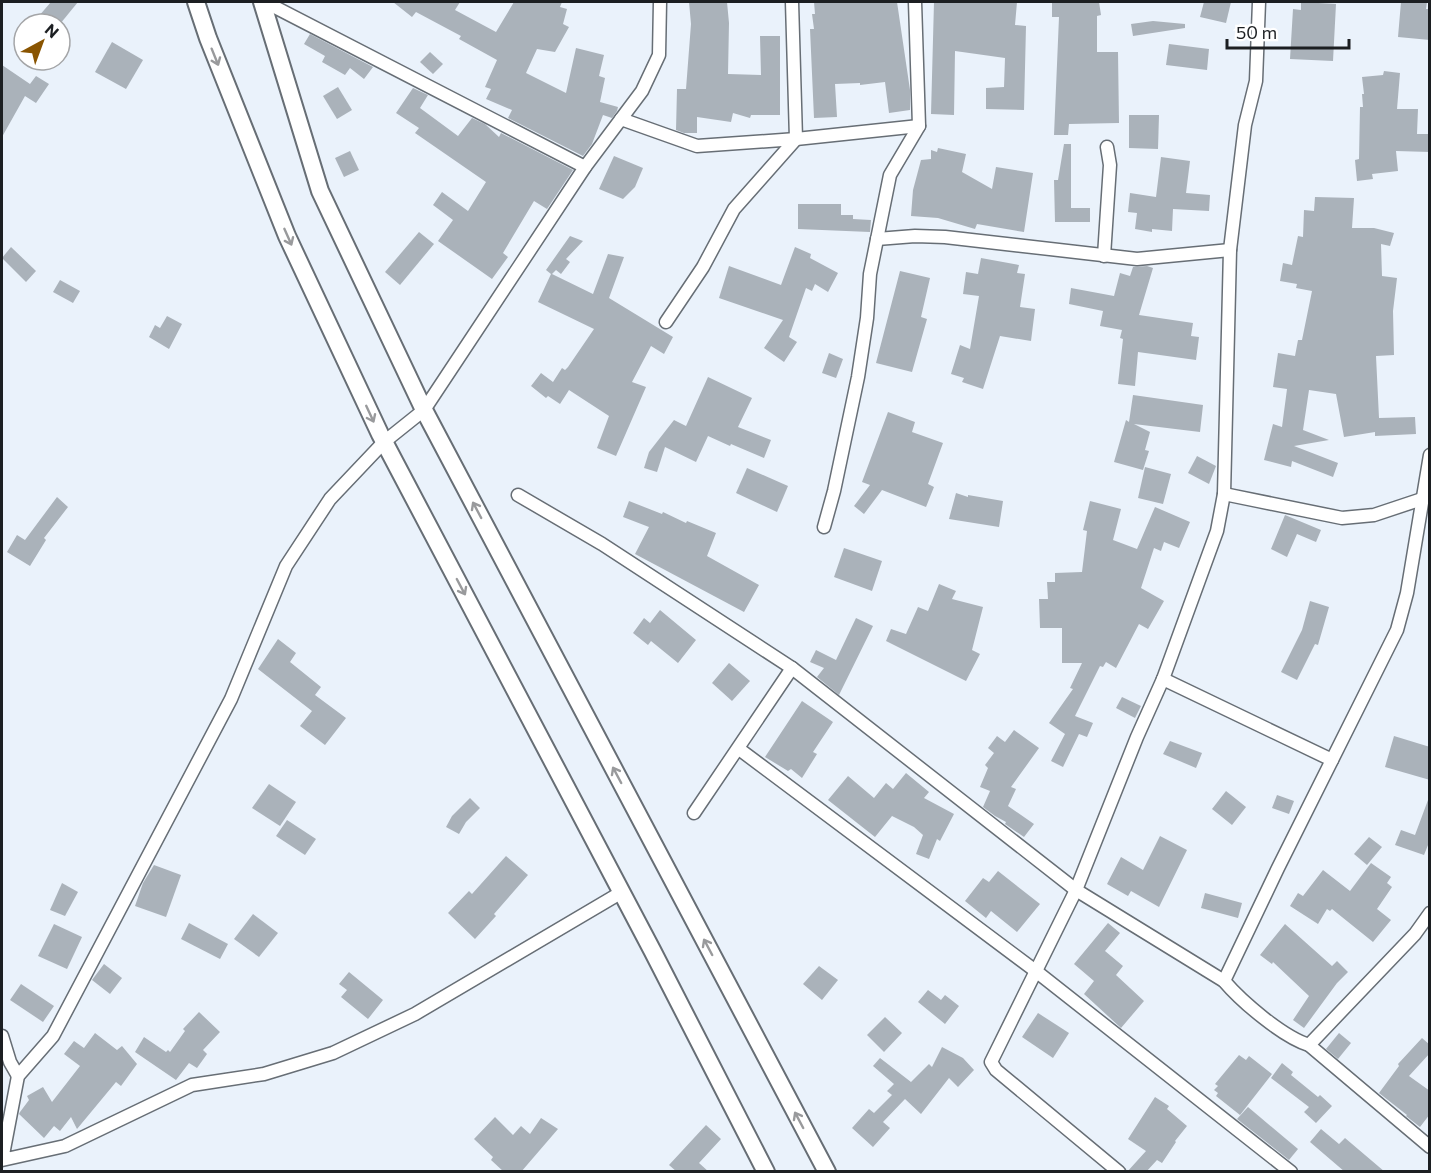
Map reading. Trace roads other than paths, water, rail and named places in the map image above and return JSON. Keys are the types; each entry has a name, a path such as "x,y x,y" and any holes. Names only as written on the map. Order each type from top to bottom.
{"street":[{"path":"196,2 208,38 287,236 384,442 622,892 766,1172"},
{"path":"264,2 585,167"},
{"path":"264,2 320,191 424,410 826,1172"},
{"path":"622,892 415,1014 333,1053 264,1074 192,1085 65,1146 2,1161 18,1076 53,1036 231,699 286,566 330,499 384,442 424,410 585,167 642,91 659,55 660,2"},
{"path":"666,322 703,267 734,209 796,139 792,2"},
{"path":"824,527 858,377 867,318 870,274 890,175 919,126 915,2"},
{"path":"1119,1172 996,1070 991,1062 1076,890 1137,737 1163,679 1217,531 1224,494 1230,250 1245,125 1256,81 1259,2"},
{"path":"621,119 697,146 796,139 919,126"},
{"path":"1104,256 1110,165 1107,147"},
{"path":"877,239 915,236 945,237 1137,259 1230,250"},
{"path":"1224,981 1396,630 1407,593 1429,457"},
{"path":"1224,494 1342,518 1374,515 1422,500"},
{"path":"518,495 602,543 792,668 1076,890 1224,981 1237,995 1296,1041 1309,1045 1430,1147"},
{"path":"694,813 792,668"},
{"path":"1163,679 1332,760"},
{"path":"739,749 1037,972 1291,1172"},
{"path":"1309,1045 1415,934 1430,913"},
{"path":"2,1036 10,1062 18,1076"}]}
